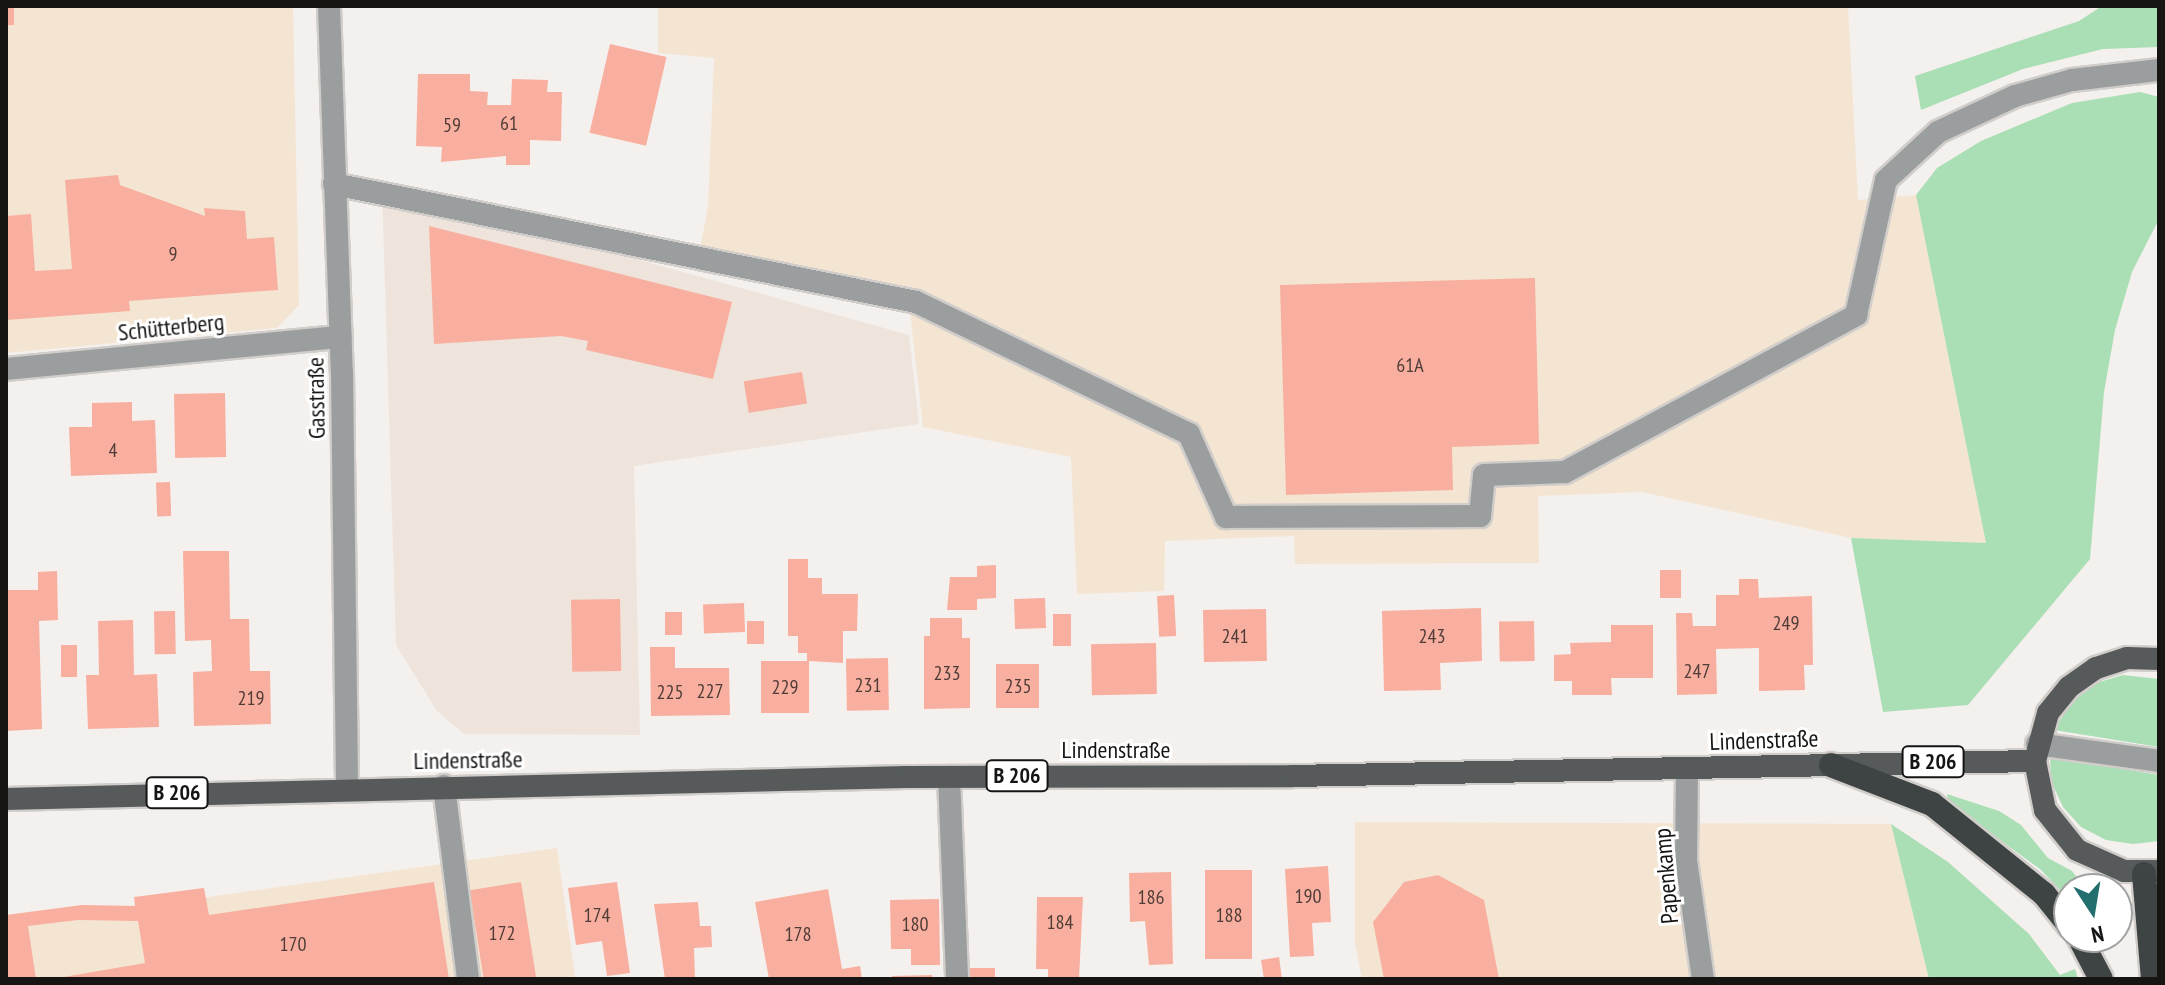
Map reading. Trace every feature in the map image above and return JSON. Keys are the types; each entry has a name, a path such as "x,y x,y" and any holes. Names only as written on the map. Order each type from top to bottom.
{"highway":[{"path":"1831,765 1932,804 2044,894 2053,905"},
{"path":"2151,872 2153,979"},
{"path":"2087,953 2101,979"}],"main road":[{"path":"2151,872 2099,864 2059,832 2045,810 2036,752 2048,713 2069,687 2096,668 2127,658 2159,659"},
{"name":"Lindenstraße","path":"6,799 444,786 1687,769 1831,765 2036,752"}],"street":[{"name":"Gasstraße","path":"329,6 340,337 347,789"},
{"path":"334,184 916,302 1189,434 1226,517 1480,516 1484,475 1565,472 1856,315 1886,180 1938,132 2015,96 2072,80 2159,70"},
{"name":"Schütterberg","path":"6,369 340,337"},
{"path":"2036,752 2159,761"},
{"name":"Papenkamp","path":"1687,769 1686,860 1703,979"},
{"path":"949,777 957,979"},
{"path":"444,786 468,979"}],"shaded area":[{"path":"6,6 293,6 299,305 277,328 6,353"},
{"path":"658,6 1848,6 1858,200 1916,195 1986,543 1851,538 1642,492 1538,496 1539,563 1295,564 1294,536 1165,541 1164,591 1077,594 1071,457 923,427 910,311 699,255 708,206 714,58 658,53"},
{"path":"382,188 909,335 919,424 634,466 640,735 464,734 437,711 396,645"},
{"path":"1355,822 1891,824 1929,979 1362,979 1355,943"},
{"path":"557,848 575,979 19,979 11,925"}],"green space":[{"path":"2102,6 2159,6 2159,47 2103,49 2023,69 1921,110 1915,76 2079,21"},
{"path":"2140,92 2159,97 2159,219 2132,272 2115,330 2104,392 2090,559 1968,705 1883,712 1851,538 1986,543 1916,195 1937,168 1981,141 2072,103"},
{"path":"2123,675 2159,679 2159,747 2054,730 2073,700 2096,683"},
{"path":"2050,757 2159,775 2159,841 2133,844 2106,840 2081,827 2063,807 2051,781"},
{"path":"1947,794 1999,811 2021,825 2048,858 2074,873 2053,873 2053,882 2040,869 1949,803"},
{"path":"1891,824 1948,862 2029,934 2060,975 2075,969 2078,979 1929,979"}],"building":[{"path":"6,6 14,6 14,25 6,25"},
{"path":"610,44 667,57 646,146 590,133"},
{"path":"418,74 470,74 470,91 488,92 487,105 511,105 512,79 548,80 547,92 562,92 561,141 530,140 530,165 506,165 506,156 441,162 442,147 416,146"},
{"path":"118,175 120,185 205,216 204,208 245,211 247,239 274,237 278,290 129,301 130,311 6,320 6,216 31,214 35,271 72,269 65,180"},
{"path":"429,226 732,302 713,379 586,350 588,341 561,336 434,344"},
{"path":"1535,278 1539,444 1452,447 1453,490 1286,495 1280,285"},
{"path":"802,372 807,404 749,413 744,381"},
{"path":"225,393 226,457 175,458 174,394"},
{"path":"132,402 132,421 155,420 157,473 71,476 69,427 92,427 92,403"},
{"path":"156,482 170,482 171,516 157,516"},
{"path":"183,551 229,551 230,619 249,619 250,671 270,671 271,724 194,726 193,672 212,671 211,640 185,641"},
{"path":"788,559 808,559 808,578 822,578 822,594 858,594 857,631 843,631 843,663 809,661 809,713 761,713 761,661 807,661 807,653 798,653 798,636 788,636"},
{"path":"996,565 996,598 977,599 977,610 947,610 950,577 977,577 977,566"},
{"path":"1660,570 1681,570 1681,598 1660,598"},
{"path":"57,571 58,620 39,621 42,729 6,731 6,590 38,590 38,572"},
{"path":"1739,579 1758,579 1759,598 1812,596 1813,665 1804,665 1805,690 1759,691 1759,648 1716,649 1717,694 1677,695 1676,613 1692,613 1693,626 1716,626 1716,595 1739,595"},
{"path":"1174,595 1176,636 1159,637 1157,596"},
{"path":"1045,598 1046,628 1015,629 1014,599"},
{"path":"620,599 621,671 572,672 571,600"},
{"path":"744,603 745,632 704,633 703,604"},
{"path":"1481,608 1482,661 1440,663 1441,690 1384,691 1382,611"},
{"path":"1266,609 1267,661 1204,662 1203,610"},
{"path":"154,611 175,611 176,654 155,654"},
{"path":"665,612 682,612 682,635 665,635"},
{"path":"1053,614 1071,614 1071,646 1053,646"},
{"path":"930,618 962,618 962,638 970,638 970,708 924,709 924,636 930,636"},
{"path":"133,620 134,675 157,674 159,727 88,729 86,675 99,675 98,621"},
{"path":"747,621 764,621 764,644 747,644"},
{"path":"1534,621 1535,661 1500,662 1499,622"},
{"path":"1611,625 1653,625 1653,678 1611,678 1612,695 1572,695 1572,681 1554,681 1554,655 1571,654 1570,643 1611,642"},
{"path":"1156,643 1157,694 1092,695 1091,644"},
{"path":"61,645 77,645 77,677 61,677"},
{"path":"650,647 675,647 675,668 729,668 730,715 651,716"},
{"path":"888,658 889,710 847,711 846,659"},
{"path":"996,664 1039,664 1039,708 996,708"},
{"path":"1328,866 1331,922 1312,923 1314,956 1290,957 1285,869"},
{"path":"1205,870 1252,870 1252,959 1205,959"},
{"path":"1171,872 1173,964 1149,965 1145,921 1130,922 1129,873"},
{"path":"1438,875 1484,900 1499,979 1384,979 1373,922 1404,882"},
{"path":"434,882 449,979 52,979 145,963 138,921 78,920 28,926 36,979 6,979 6,915 82,905 135,906 134,897 204,888 209,915"},
{"path":"521,882 536,979 484,979 470,890"},
{"path":"617,882 630,973 607,976 602,941 576,945 568,888"},
{"path":"828,889 842,969 860,966 862,979 769,979 755,902"},
{"path":"1037,897 1083,897 1079,979 1048,979 1048,969 1036,969"},
{"path":"939,899 940,965 911,965 911,949 891,949 890,900"},
{"path":"698,902 700,926 711,926 712,947 694,948 695,979 665,979 654,904"},
{"path":"1279,957 1282,979 1264,979 1261,960"},
{"path":"967,968 995,968 995,979 967,979"},
{"path":"932,975 933,979 892,979 892,976"}]}
